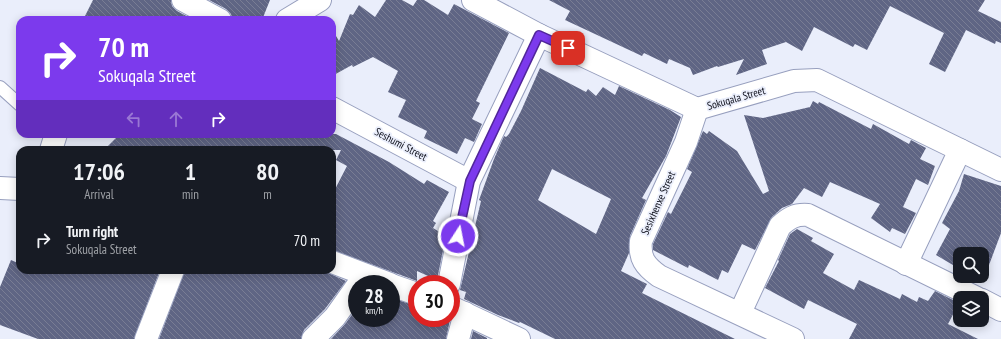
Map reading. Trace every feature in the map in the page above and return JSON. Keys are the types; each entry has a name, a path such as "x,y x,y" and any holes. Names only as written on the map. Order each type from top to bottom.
{"street":[{"path":"183,0 213,16"},
{"path":"294,16 320,0"},
{"name":"Sokuqala Street","path":"473,0 505,7 539,35 697,109 794,81 817,80 1001,170"},
{"path":"451,275 470,181 539,35"},
{"name":"Sesixhenxe Street","path":"697,109 686,142 641,241 640,252 643,261 659,276 793,339"},
{"name":"Seshumi Street","path":"336,110 470,181"},
{"path":"906,264 960,150"},
{"path":"0,188 16,189"},
{"path":"740,313 780,226 790,217 794,216 808,216 962,291"},
{"path":"336,265 351,275"},
{"path":"146,339 171,274"},
{"path":"313,339 335,317 348,298"},
{"path":"989,304 1001,310"},
{"path":"460,311 519,339"},
{"path":"458,327 458,339"}],"lane":[{"path":"0,87 16,102"}],"building":[{"path":"93,0 171,0 172,6 177,11 186,16 85,16"},
{"path":"209,0 270,0 264,16 231,16 226,9"},
{"path":"386,0 402,0 413,6 417,0 424,0 448,15 454,4 509,33 476,101 480,103 472,119 482,124 474,142 465,138 457,154 424,138 427,131 398,117 406,100 388,92 398,71 373,57 353,67 352,65 336,74 336,36 339,41 350,14 353,15 359,5 375,17"},
{"path":"549,0 985,0 978,11 1001,22 1001,43 996,41 995,44 966,30 945,72 929,64 944,33 890,6 867,50 855,44 853,47 814,27 802,51 786,42 762,50 767,64 736,75 744,59 718,67 717,66 693,75 690,68 669,59 667,64 644,53 642,56 565,20 570,11"},
{"path":"540,68 586,92 588,89 596,96 603,87 615,95 619,86 670,110 681,117 666,156 642,198 646,200 630,236 629,253 621,271 647,284 642,293 735,339 555,339 520,322 519,323 498,315 464,299 466,292 460,290 481,201 479,200 504,136 506,137 509,134","holes":["552,169 611,199 596,234 538,200"]},
{"path":"813,101 818,104 819,102 871,129 873,124 909,144 911,140 926,148 920,159 935,166 928,185 916,179 903,207 916,213 905,234 892,228 890,232 871,218 880,204 830,182 822,197 804,188 792,204 782,208 772,217 755,250 742,244 728,273 722,270 718,280 689,265 688,268 653,250 653,244 668,212 671,214 692,172 687,169 703,131 707,134 709,131 737,151 763,194 769,191 744,115 763,118 810,107"},
{"path":"336,134 389,162 424,184 427,180 449,192 433,221 436,223 433,228 446,236 438,275 426,275 417,271 417,275 408,275 408,278 336,251 336,187 347,166 336,160 341,150 336,150 336,146 108,146 116,138 336,138"},
{"path":"964,174 1001,186 1001,233 989,265 989,247 953,247 953,265 936,255 950,229 942,223 959,191"},
{"path":"797,229 813,238 811,241 834,254 823,273 854,290 859,280 900,299 902,294 917,302 919,297 928,301 935,291 953,300 953,314 948,324 978,339 849,339 857,324 808,300 804,309 765,288 779,261 778,260 790,234"},
{"path":"11,260 16,262 16,274 158,274 134,339 38,339 0,325 0,287"},
{"path":"183,274 331,274 346,281 325,309 304,330 301,339 159,339"},
{"path":"400,301 408,303 408,327 449,327 446,339 331,339 348,320 348,327 400,327"},
{"path":"473,331 487,338 487,339 471,339"}],"route":[{"path":"458,236 470,181 539,35 568,48"}]}
